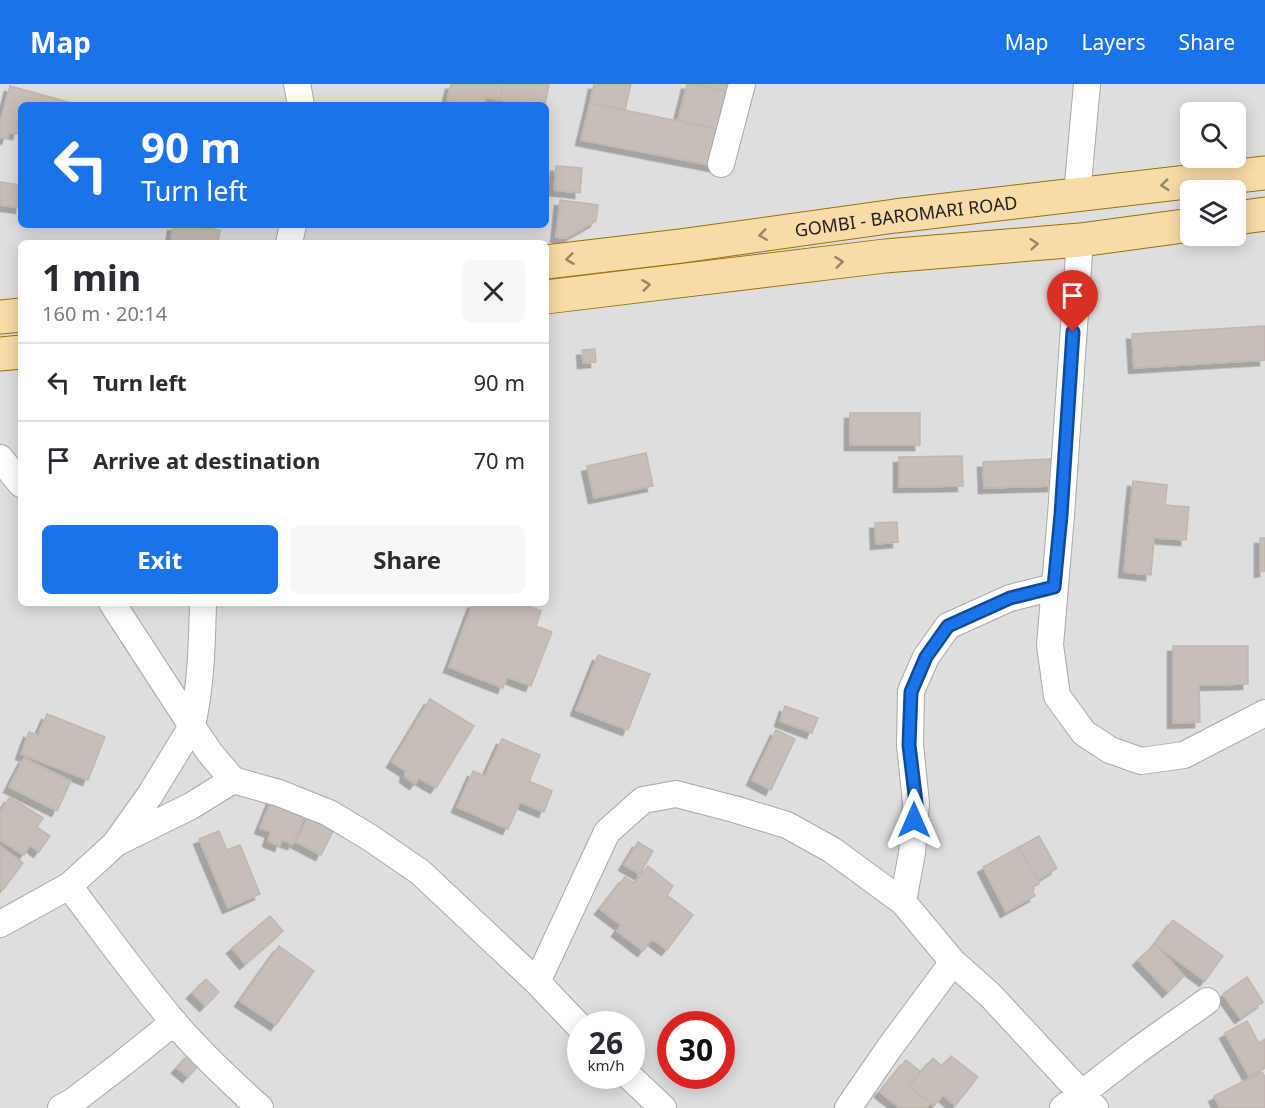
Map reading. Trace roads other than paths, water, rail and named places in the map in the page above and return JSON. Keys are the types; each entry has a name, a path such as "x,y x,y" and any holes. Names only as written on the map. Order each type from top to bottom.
{"main road":[{"name":"GOMBI - BAROMARI ROAD","path":"549,262 895,216 1265,173"},
{"path":"1246,217 1265,214"},
{"name":"GOMBI - BAROMARI ROAD","path":"549,297 885,256 1080,240 1180,226"},
{"path":"0,317 18,315"},
{"path":"0,354 18,352"}],"street":[{"path":"297,84 300,102"},
{"path":"721,164 742,84"},
{"path":"1077,195 1087,84"},
{"path":"1080,240 1050,645 1057,696 1084,732 1110,750 1141,761 1184,756 1265,713"},
{"path":"0,458 18,480"},
{"path":"903,902 912,853 916,803 909,745 911,692 926,657 948,626 1010,598 1054,587"},
{"path":"114,606 210,753 234,780 279,793 329,813 420,872 537,982 567,1013"},
{"path":"0,924 69,886 115,844 150,795 192,726 197,705 203,606"},
{"path":"115,844 191,807 234,780"},
{"path":"537,982 607,832 643,800 676,794 787,825 832,850 903,902 952,962 990,995 1080,1103 1138,1050 1207,1001"},
{"path":"69,886 129,968 174,1022 218,1069 260,1108"},
{"path":"848,1108 952,962"},
{"path":"61,1108 72,1102 174,1022"},
{"path":"643,1089 663,1108"}]}
